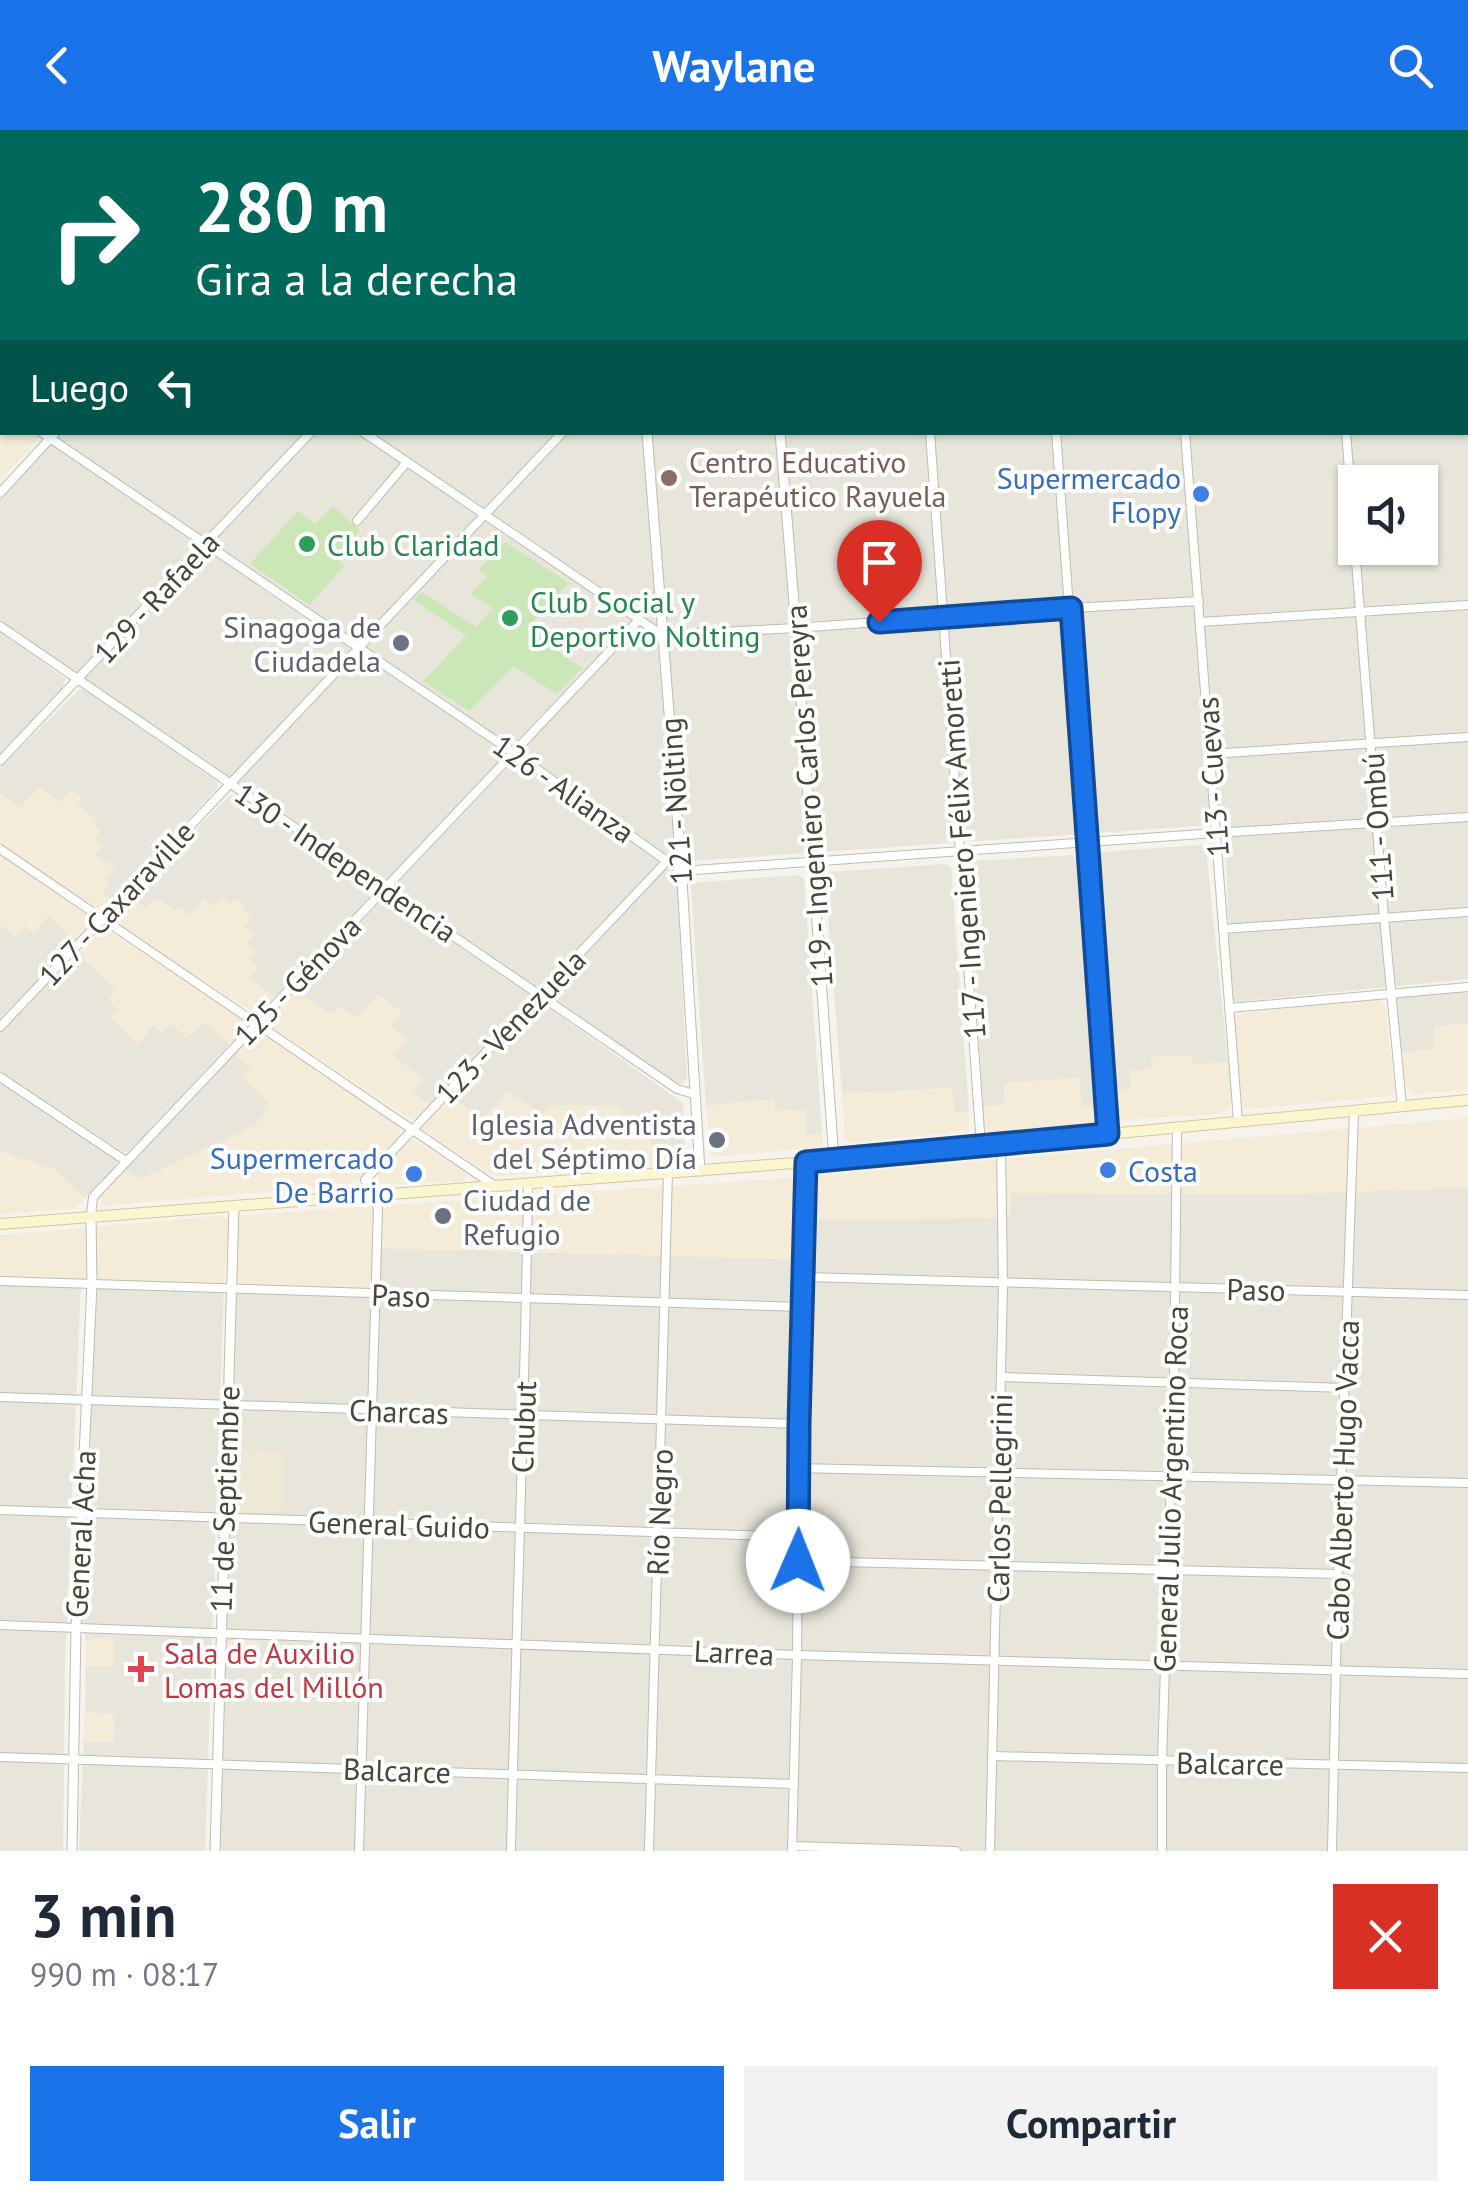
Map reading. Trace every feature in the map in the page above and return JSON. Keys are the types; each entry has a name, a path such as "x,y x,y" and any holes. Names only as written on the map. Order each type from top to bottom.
{"main road":[{"path":"0,1224 834,1160 1468,1100"}],"street":[{"name":"129 - Rafaela","path":"0,762 308,435"},
{"path":"367,435 662,635 1198,601"},
{"name":"127 - Caxaraville","path":"0,1027 560,435"},
{"name":"121 - Nölting","path":"647,435 700,1171"},
{"name":"119 - Ingeniero Carlos Pereyra","path":"780,435 834,1160"},
{"name":"117 - Ingeniero Félix Amoretti","path":"930,435 981,1146"},
{"path":"1056,435 1108,1134"},
{"name":"113 - Cuevas","path":"1184,435 1238,1121"},
{"name":"111 - Ombú","path":"1346,435 1349,465"},
{"path":"0,493 53,436"},
{"name":"126 - Alianza","path":"53,436 681,871"},
{"path":"357,520 407,462"},
{"name":"111 - Ombú","path":"1356,565 1402,1106"},
{"path":"1200,622 1468,605"},
{"name":"125 - Génova","path":"91,1216 93,1196 640,620"},
{"name":"130 - Independencia","path":"0,626 677,1089 694,1094"},
{"path":"1210,754 1468,737"},
{"path":"681,871 1468,817"},
{"path":"0,849 495,1186"},
{"name":"123 - Venezuela","path":"372,1195 366,1180 667,861"},
{"path":"1224,929 1468,912"},
{"path":"1230,1008 1468,987"},
{"path":"0,1077 126,1162"},
{"name":"Cabo Alberto Hugo Vacca","path":"1332,1851 1354,1110"},
{"name":"General Julio Argentino Roca","path":"1162,1851 1177,1126"},
{"name":"Carlos Pellegrini","path":"990,1851 1002,1377 1001,1144"},
{"path":"806,1162 792,1848 956,1851"},
{"name":"Río Negro","path":"649,1851 668,1173"},
{"name":"Chubut","path":"511,1851 528,1184"},
{"path":"360,1851 378,1209 372,1195"},
{"name":"11 de Septiembre","path":"215,1851 234,1206"},
{"name":"General Acha","path":"72,1851 80,1512 92,1284 91,1216"},
{"name":"Paso","path":"804,1278 1468,1295"},
{"name":"Paso","path":"0,1281 802,1307"},
{"path":"1002,1377 1344,1388"},
{"name":"Charcas","path":"0,1397 799,1424"},
{"path":"798,1468 1468,1483"},
{"name":"General Guido","path":"0,1510 798,1537"},
{"path":"798,1561 1338,1574"},
{"name":"Larrea","path":"0,1625 797,1656 1468,1674"},
{"name":"Balcarce","path":"992,1756 1468,1768"},
{"name":"Balcarce","path":"0,1758 794,1784"}],"shaded area":[{"path":"0,435 42,435 0,480"},
{"path":"58,435 1468,435 1468,979 1234,1002 1225,824 676,862 687,1078 682,1084 676,1083 0,621 0,498"},
{"path":"0,632 66,679 62,689 0,753"},
{"path":"80,689 218,782 217,788 113,902 102,891 104,879 95,855 94,820 77,804 81,797 72,790 62,802 20,807 0,794 0,768"},
{"path":"40,787 61,802 72,789 82,798 77,804 102,830 94,839 104,845 95,855 114,867 105,878 109,884 102,891 113,902 107,908 99,909 0,843 0,794 20,807"},
{"path":"231,794 241,795 373,887 372,896 275,997 249,978 244,927 231,904 190,915 145,908 130,896"},
{"path":"1200,845 1206,848 1228,1062 1192,1065 1151,1058 1152,1068 1132,1089 1109,1090 1097,855"},
{"path":"0,855 90,917 93,924 76,941 48,915 34,934 25,926 15,938 0,924"},
{"path":"1071,855 1077,859 1095,1106 1081,1106 1079,1078 1004,1084 1005,1105 983,1107 971,861"},
{"path":"945,864 951,867 969,1112 955,1114 952,1088 842,1094 825,877 828,872"},
{"path":"799,875 804,879 822,1134 807,1135 775,1111 774,1099 706,1106 691,886"},
{"path":"130,896 145,908 157,898 190,915 204,899 213,906 222,898 231,904 236,899 252,917 244,927 254,934 247,943 256,950 249,959 259,967 250,978 275,997 262,1009 250,1011 113,922 113,915"},
{"path":"388,898 531,996 430,1106 413,1091 424,1079 393,1056 389,1026 402,1013 331,1015 294,990 381,900"},
{"path":"48,915 76,941 0,1019 0,924 15,938 25,925 35,933"},
{"path":"105,928 243,1019 245,1030 230,1044 204,1022 187,1039 171,1023 162,1033 153,1025 139,1045 110,1018 118,1010 108,1000 115,989 78,953"},
{"path":"78,953 116,990 118,1009 138,1044 153,1024 203,1021 230,1044 125,1153 0,1071 0,1033"},
{"path":"294,990 331,1014 339,1006 358,1017 378,994 402,1012 390,1026 408,1038 393,1056 424,1079 413,1091 430,1106 416,1118 407,1117 268,1025 269,1017"},
{"path":"1468,990 1468,1023 1434,1027 1435,1049 1400,1053 1398,996"},
{"path":"1379,998 1385,1006 1395,1091 1391,1096 1247,1109 1243,1106 1233,1019 1236,1014"},
{"path":"540,1004 683,1103 685,1146 651,1148 649,1117 544,1114 483,1120 448,1095"},
{"path":"1468,1023 1468,1090 1412,1094 1402,1080 1400,1053 1435,1049 1434,1027"},
{"path":"254,1031 396,1123 401,1135 359,1180 345,1185 102,1205 101,1194 125,1169 140,1180 257,1124 269,1102 243,1078 251,1068 233,1053"},
{"path":"233,1053 251,1068 270,1103 257,1124 140,1180 125,1169"},
{"path":"1191,1055 1192,1065 1228,1062 1233,1101 1226,1111 1118,1120 1112,1116 1109,1090 1131,1089 1130,1071 1151,1068 1151,1057"},
{"path":"1078,1078 1081,1105 1095,1106 1104,1118 1099,1125 993,1134 983,1124 983,1107 1005,1105 1004,1083"},
{"path":"0,1081 116,1158 117,1165 85,1198 54,1169 0,1151"},
{"path":"952,1088 955,1113 969,1112 966,1131 850,1143 845,1140 842,1094"},
{"path":"507,1091 543,1114 549,1105 618,1105 624,1114 636,1114 636,1119 649,1117 651,1148 685,1146 685,1158 497,1176 422,1129 422,1124 448,1095 483,1119"},
{"path":"774,1099 775,1111 805,1109 807,1135 822,1134 823,1144 713,1157 706,1106"},
{"path":"1468,1118 1468,1188 1284,1194 1011,1193 1010,1218 798,1219 797,1259 380,1248 379,1290 235,1285 237,1221 243,1215 789,1178"},
{"path":"414,1140 465,1172 464,1181 379,1185 378,1174"},
{"path":"0,1151 54,1169 85,1198 74,1209 0,1214"},
{"path":"1468,1188 1468,1851 219,1851 235,1285 379,1248 797,1259 798,1219 1010,1218 1011,1193 1284,1194"},
{"path":"219,1216 228,1219 229,1224 224,1285 0,1278 0,1235"},
{"path":"0,1278 81,1280 65,1664 63,1851 0,1851"},
{"path":"96,1280 224,1285 205,1851 79,1851 86,1643 82,1618"},
{"path":"231,1449 286,1452 282,1513 232,1511 233,1502 228,1501"},
{"path":"92,1638 113,1638 113,1666 86,1666 86,1643"},
{"path":"231,1640 261,1641 260,1669 225,1667 225,1645"},
{"path":"85,1712 115,1714 114,1742 83,1742"}],"green space":[{"name":"Club Claridad","path":"333,506 360,531 335,557 344,566 310,605 250,564 298,511 315,524"},
{"name":"Club Social y Deportivo Nolting","path":"505,542 569,583 526,629 582,668 557,694 513,666 469,711 423,681 466,636 414,600 422,592 476,627 493,608 471,594 487,576 479,570"}],"place":[{"name":"Centro Educativo Terapéutico Rayuela","path":"669,478"},
{"name":"Supermercado Flopy","path":"1201,494"},
{"name":"Club Claridad","path":"307,544"},
{"name":"Club Social y Deportivo Nolting","path":"510,618"},
{"name":"Sinagoga de Ciudadela","path":"401,643"},
{"name":"Iglesia Adventista del Séptimo Día","path":"717,1140"},
{"name":"Costa","path":"1108,1170"},
{"name":"Supermercado De Barrio","path":"414,1174"},
{"name":"Ciudad de Refugio","path":"443,1216"},
{"name":"Sala de Auxilio Lomas del Millón","path":"141,1669"}],"route":[{"path":"798,1561 806,1162 1108,1134 1071,608 879,622"}]}
